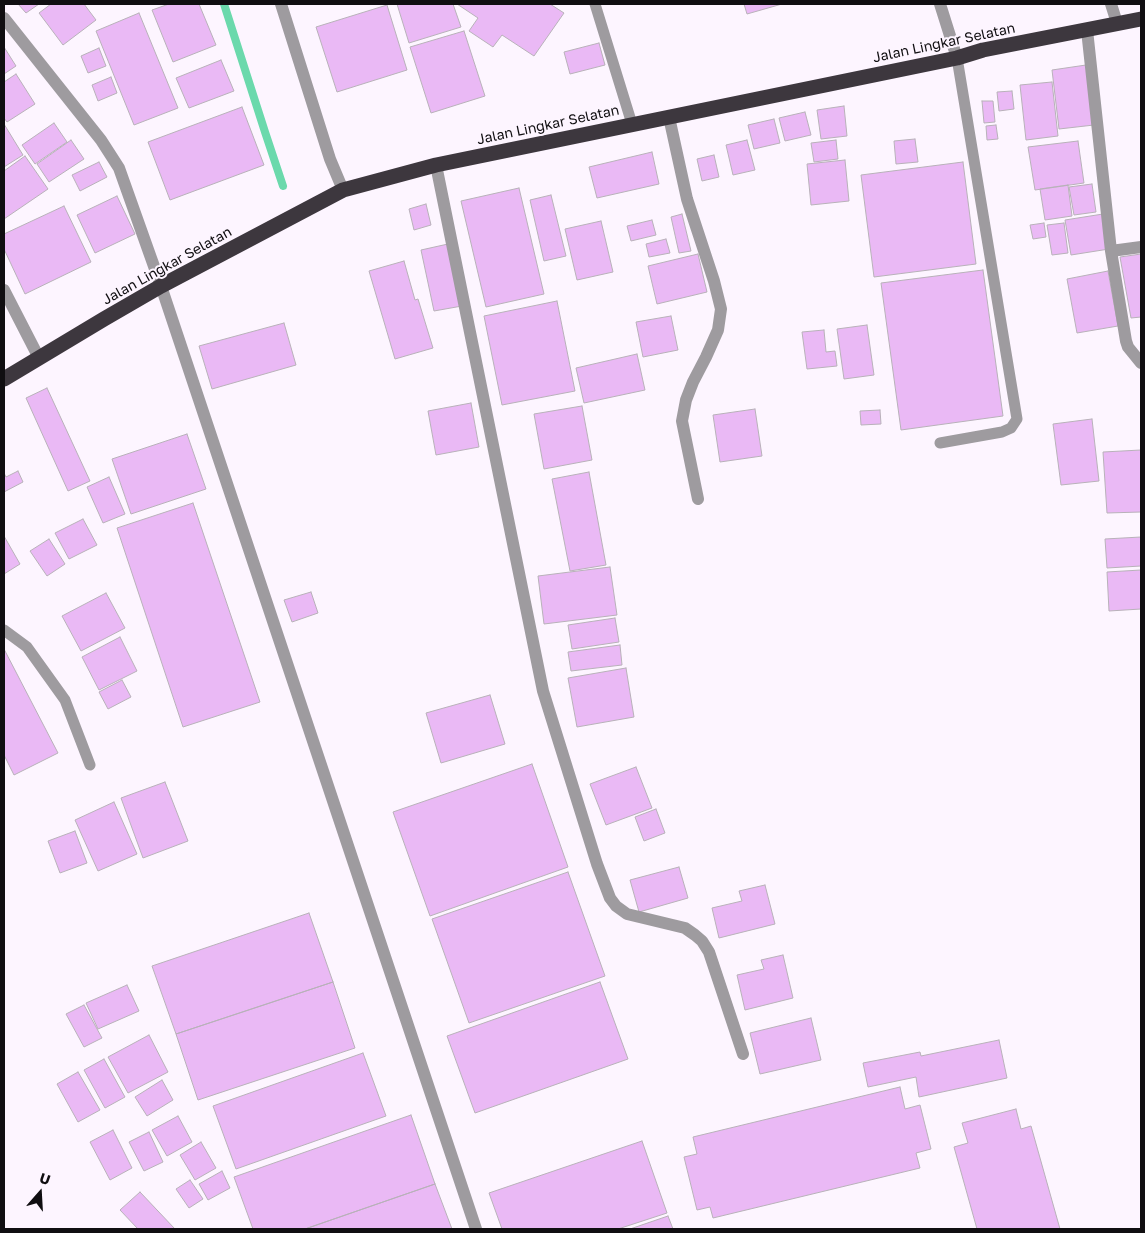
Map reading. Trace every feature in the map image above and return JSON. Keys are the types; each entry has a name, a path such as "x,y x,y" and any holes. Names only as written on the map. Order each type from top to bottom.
{"highway":[{"name":"Jalan Lingkar Selatan","path":"4,379 161,286 343,190 436,166 632,124 957,58 983,50 1141,19"}],"street":[{"path":"281,4 330,158 343,190"},
{"path":"940,4 957,58"},
{"path":"1111,4 1116,23"},
{"path":"4,18 101,140 119,168 161,286 476,1229"},
{"path":"1087,30 1110,251 1126,341 1128,347 1141,362"},
{"path":"669,117 687,199 714,281 721,309 718,330 693,382 686,400 682,421 698,500"},
{"path":"436,166 543,691 596,864 610,898 626,914 685,928 702,941 709,952 743,1054"},
{"path":"1110,251 1141,247"},
{"path":"4,290 39,358"}],"lane":[{"path":"595,4 632,124"},
{"path":"940,443 1002,432 1011,428 1017,419 957,58"},
{"path":"4,630 27,647 65,700 90,765"}],"building":[{"path":"18,4 39,4 26,13"},
{"path":"51,4 84,4 96,20 63,45 39,13"},
{"path":"169,4 199,4 216,45 173,62 152,10"},
{"path":"397,4 453,4 461,27 409,43"},
{"path":"457,4 550,4 564,13 534,56 502,35 493,47 469,31 478,18"},
{"path":"744,4 782,4 747,14"},
{"path":"387,5 407,70 337,92 316,27"},
{"path":"139,13 178,108 134,125 96,31"},
{"path":"464,31 485,96 431,113 410,47"},
{"path":"599,43 605,65 570,74 564,52"},
{"path":"4,47 16,66 4,74"},
{"path":"99,48 106,66 88,73 81,56"},
{"path":"221,60 234,91 189,108 176,78"},
{"path":"1086,65 1094,125 1059,129 1052,70"},
{"path":"16,74 35,104 7,122 4,118 4,82"},
{"path":"111,77 117,93 98,101 92,85"},
{"path":"1052,82 1058,136 1026,140 1020,85"},
{"path":"1012,91 1014,109 999,111 997,92"},
{"path":"982,101 993,101 995,122 984,123"},
{"path":"844,106 847,136 821,139 817,110"},
{"path":"242,107 264,165 170,200 148,142"},
{"path":"805,112 811,135 785,141 779,118"},
{"path":"774,119 780,143 754,149 748,125"},
{"path":"54,123 67,142 35,164 22,145"},
{"path":"4,124 23,155 4,167"},
{"path":"996,125 998,139 987,140 986,126"},
{"path":"915,139 918,162 896,164 894,141"},
{"path":"71,140 84,159 49,182 37,164"},
{"path":"747,140 755,170 733,175 726,145"},
{"path":"836,140 838,159 814,162 811,143"},
{"path":"1078,141 1084,183 1035,190 1028,147"},
{"path":"652,152 659,184 597,198 589,167"},
{"path":"714,155 719,177 702,181 697,159"},
{"path":"25,156 48,189 4,219 4,171"},
{"path":"845,160 849,201 811,205 807,164"},
{"path":"99,162 107,177 80,191 72,175"},
{"path":"963,162 976,264 874,277 861,175"},
{"path":"1092,184 1096,212 1074,215 1069,187"},
{"path":"1068,185 1072,216 1045,220 1040,189"},
{"path":"519,188 544,294 486,307 461,201"},
{"path":"551,195 566,256 544,261 530,200"},
{"path":"117,196 135,234 95,253 77,215"},
{"path":"426,204 431,225 414,230 409,209"},
{"path":"64,206 91,262 25,294 4,249 4,234"},
{"path":"682,214 691,251 679,253 671,217"},
{"path":"1103,214 1109,249 1071,255 1065,220"},
{"path":"652,220 656,235 631,241 627,226"},
{"path":"601,221 613,272 577,280 565,229"},
{"path":"1044,223 1046,237 1033,239 1030,225"},
{"path":"1064,223 1068,253 1052,255 1047,225"},
{"path":"666,239 670,253 649,257 646,244"},
{"path":"448,244 462,306 434,311 421,250"},
{"path":"698,254 707,292 657,304 648,266"},
{"path":"1141,254 1141,317 1131,318 1120,257"},
{"path":"404,261 415,300 418,299 433,348 395,359 369,271"},
{"path":"983,270 1003,416 901,430 881,283"},
{"path":"1108,271 1118,326 1077,333 1067,279"},
{"path":"557,301 575,391 502,405 484,316"},
{"path":"671,316 678,350 643,357 636,322"},
{"path":"284,323 296,365 212,389 199,346"},
{"path":"867,325 874,375 844,379 837,329"},
{"path":"824,330 826,352 835,351 837,366 807,369 802,332"},
{"path":"637,354 645,390 584,403 576,368"},
{"path":"47,388 90,481 68,491 26,398"},
{"path":"471,403 479,447 436,455 428,411"},
{"path":"582,406 592,460 544,469 534,414"},
{"path":"755,409 762,456 720,462 713,415"},
{"path":"880,410 881,424 861,425 860,411"},
{"path":"1092,419 1099,481 1061,485 1053,424"},
{"path":"187,434 206,489 131,514 112,459"},
{"path":"1141,450 1141,512 1107,513 1103,452"},
{"path":"18,471 23,482 4,492 4,473 6,477"},
{"path":"589,472 606,565 570,571 552,479"},
{"path":"109,477 125,514 103,523 87,487"},
{"path":"193,503 260,702 183,727 117,528"},
{"path":"83,519 97,545 69,559 55,533"},
{"path":"4,536 20,564 4,574"},
{"path":"1141,537 1141,566 1107,568 1105,539"},
{"path":"49,539 65,564 47,576 30,551"},
{"path":"610,567 617,615 544,624 538,576"},
{"path":"1141,570 1141,609 1109,611 1107,572"},
{"path":"311,592 318,613 292,622 284,600"},
{"path":"106,593 125,628 81,651 62,616"},
{"path":"615,618 619,642 572,649 568,625"},
{"path":"120,637 137,671 99,690 82,657"},
{"path":"620,645 622,665 571,671 568,652"},
{"path":"4,649 58,753 14,775 4,755"},
{"path":"626,668 634,717 577,727 568,678"},
{"path":"122,680 131,697 108,709 99,692"},
{"path":"490,695 505,744 441,763 426,713"},
{"path":"532,764 568,867 430,916 393,812"},
{"path":"636,767 652,808 606,825 590,784"},
{"path":"165,782 188,841 143,858 121,798"},
{"path":"114,802 137,854 98,871 75,820"},
{"path":"656,809 665,833 644,841 635,817"},
{"path":"75,831 87,863 60,873 48,841"},
{"path":"679,867 688,898 639,912 630,880"},
{"path":"568,872 605,976 469,1023 432,919"},
{"path":"765,885 775,924 719,938 712,908 742,901 739,891"},
{"path":"309,913 333,982 176,1034 152,966"},
{"path":"783,955 793,998 745,1010 737,975 764,969 761,960"},
{"path":"333,982 355,1048 198,1100 176,1034"},
{"path":"600,982 628,1059 475,1113 447,1036"},
{"path":"127,985 139,1011 98,1029 86,1003"},
{"path":"84,1005 102,1038 84,1047 66,1014"},
{"path":"811,1018 821,1060 760,1074 750,1033"},
{"path":"149,1035 168,1072 128,1093 108,1057"},
{"path":"999,1040 1007,1078 919,1097 916,1077 868,1087 863,1063 920,1052 921,1056"},
{"path":"363,1053 386,1116 236,1169 213,1106"},
{"path":"104,1059 125,1097 105,1108 84,1070"},
{"path":"78,1072 100,1110 78,1122 57,1084"},
{"path":"162,1080 173,1100 147,1116 135,1097"},
{"path":"900,1087 905,1109 920,1105 931,1149 916,1153 920,1168 713,1218 710,1207 697,1210 684,1157 697,1154 693,1137"},
{"path":"1016,1109 1021,1129 1031,1126 1060,1229 977,1229 954,1147 968,1143 962,1123"},
{"path":"411,1115 435,1184 305,1229 253,1229 234,1177"},
{"path":"178,1116 192,1142 167,1156 152,1130"},
{"path":"113,1130 132,1168 110,1180 90,1142"},
{"path":"149,1132 163,1162 144,1171 129,1142"},
{"path":"642,1141 667,1213 618,1229 502,1229 489,1193"},
{"path":"201,1142 216,1168 195,1180 180,1155"},
{"path":"222,1171 230,1188 208,1200 199,1184"},
{"path":"190,1180 203,1199 189,1208 176,1189"},
{"path":"435,1184 452,1229 305,1229"},
{"path":"140,1192 175,1229 138,1229 120,1210"},
{"path":"668,1216 673,1229 630,1229"}],"waterway":[{"path":"224,4 283,186"}]}
